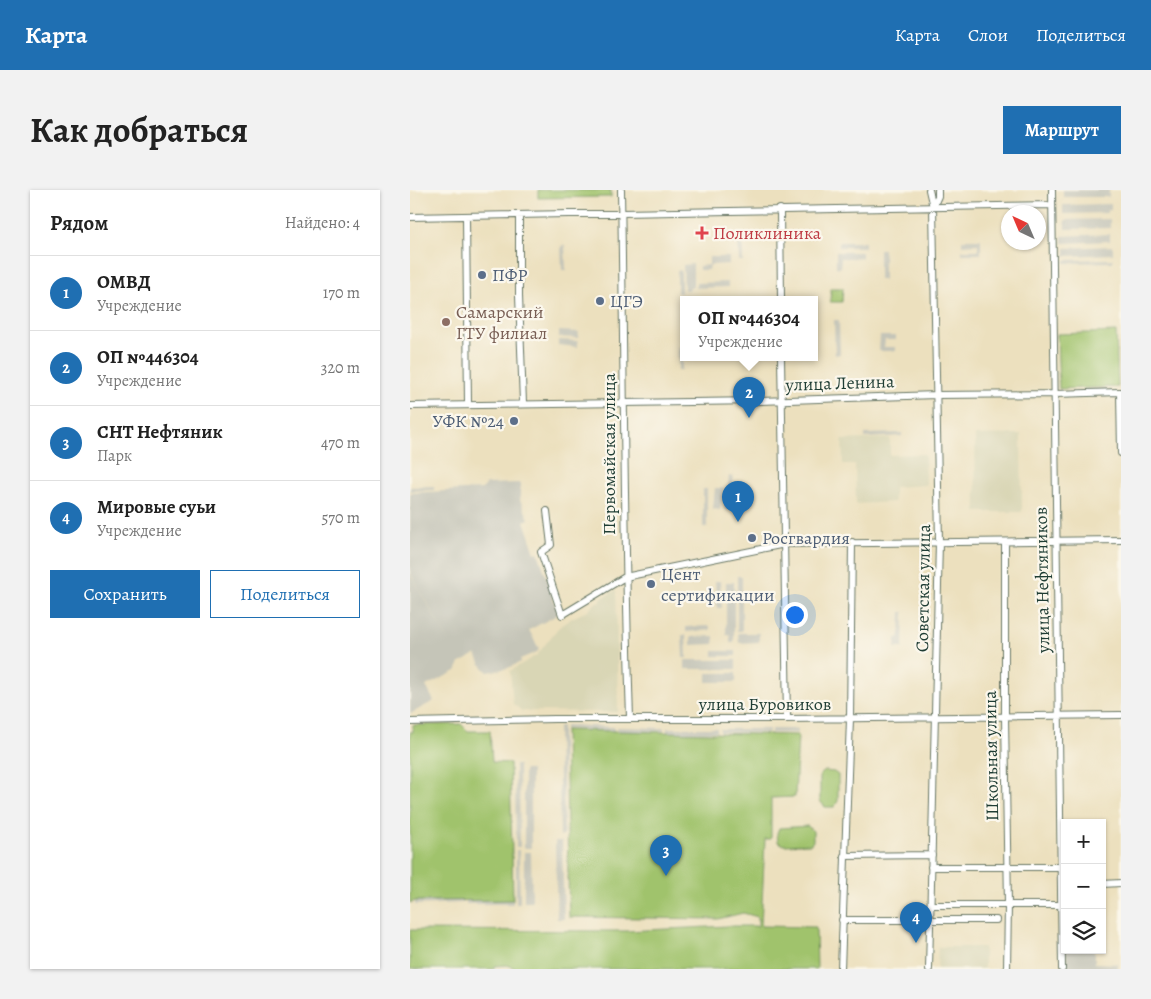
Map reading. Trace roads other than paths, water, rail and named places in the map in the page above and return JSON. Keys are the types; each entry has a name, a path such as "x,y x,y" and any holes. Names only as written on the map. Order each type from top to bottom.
{"street":[{"name":"Первомайская улица","path":"621,190 625,577 630,718"},
{"name":"Советская улица","path":"929,969 939,542 933,207 930,190"},
{"name":"Советская улица","path":"933,207 938,196 938,190"},
{"name":"улица Нефтяников","path":"1052,190 1061,867"},
{"path":"410,217 1052,205"},
{"path":"780,209 781,296"},
{"path":"519,215 519,296 523,403"},
{"path":"466,216 468,404"},
{"path":"781,361 787,719"},
{"path":"1120,392 1121,453"},
{"name":"улица Ленина","path":"410,406 1120,392"},
{"path":"547,511 551,545 541,552 562,615 625,577 785,544 1121,540"},
{"path":"841,969 850,719 852,542"},
{"name":"Школьная улица","path":"1005,542 1007,969"},
{"name":"улица Буровиков","path":"410,722 630,718 850,719 1121,715"},
{"path":"844,856 932,856"},
{"path":"931,868 1061,867"},
{"path":"1106,884 1121,883"},
{"path":"930,906 1061,905"},
{"name":"улица Нефтяников","path":"1062,909 1062,969"},
{"path":"842,920 996,920"}],"place":[{"name":"Поликлиника","path":"702,233"},
{"name":"ПФР","path":"482,275"},
{"name":"ЦГЭ","path":"600,301"},
{"name":"Самарский ГТУ филиал","path":"446,322"},
{"name":"ОП №446304","path":"749,418"},
{"name":"УФК №24","path":"514,421"},
{"name":"ОМВД","path":"738,522"},
{"name":"Росгвардия","path":"752,538"},
{"name":"Цент сертификации","path":"651,584"},
{"name":"СНТ Нефтяник","path":"666,876"},
{"name":"Мировые суьи","path":"916,943"}]}
